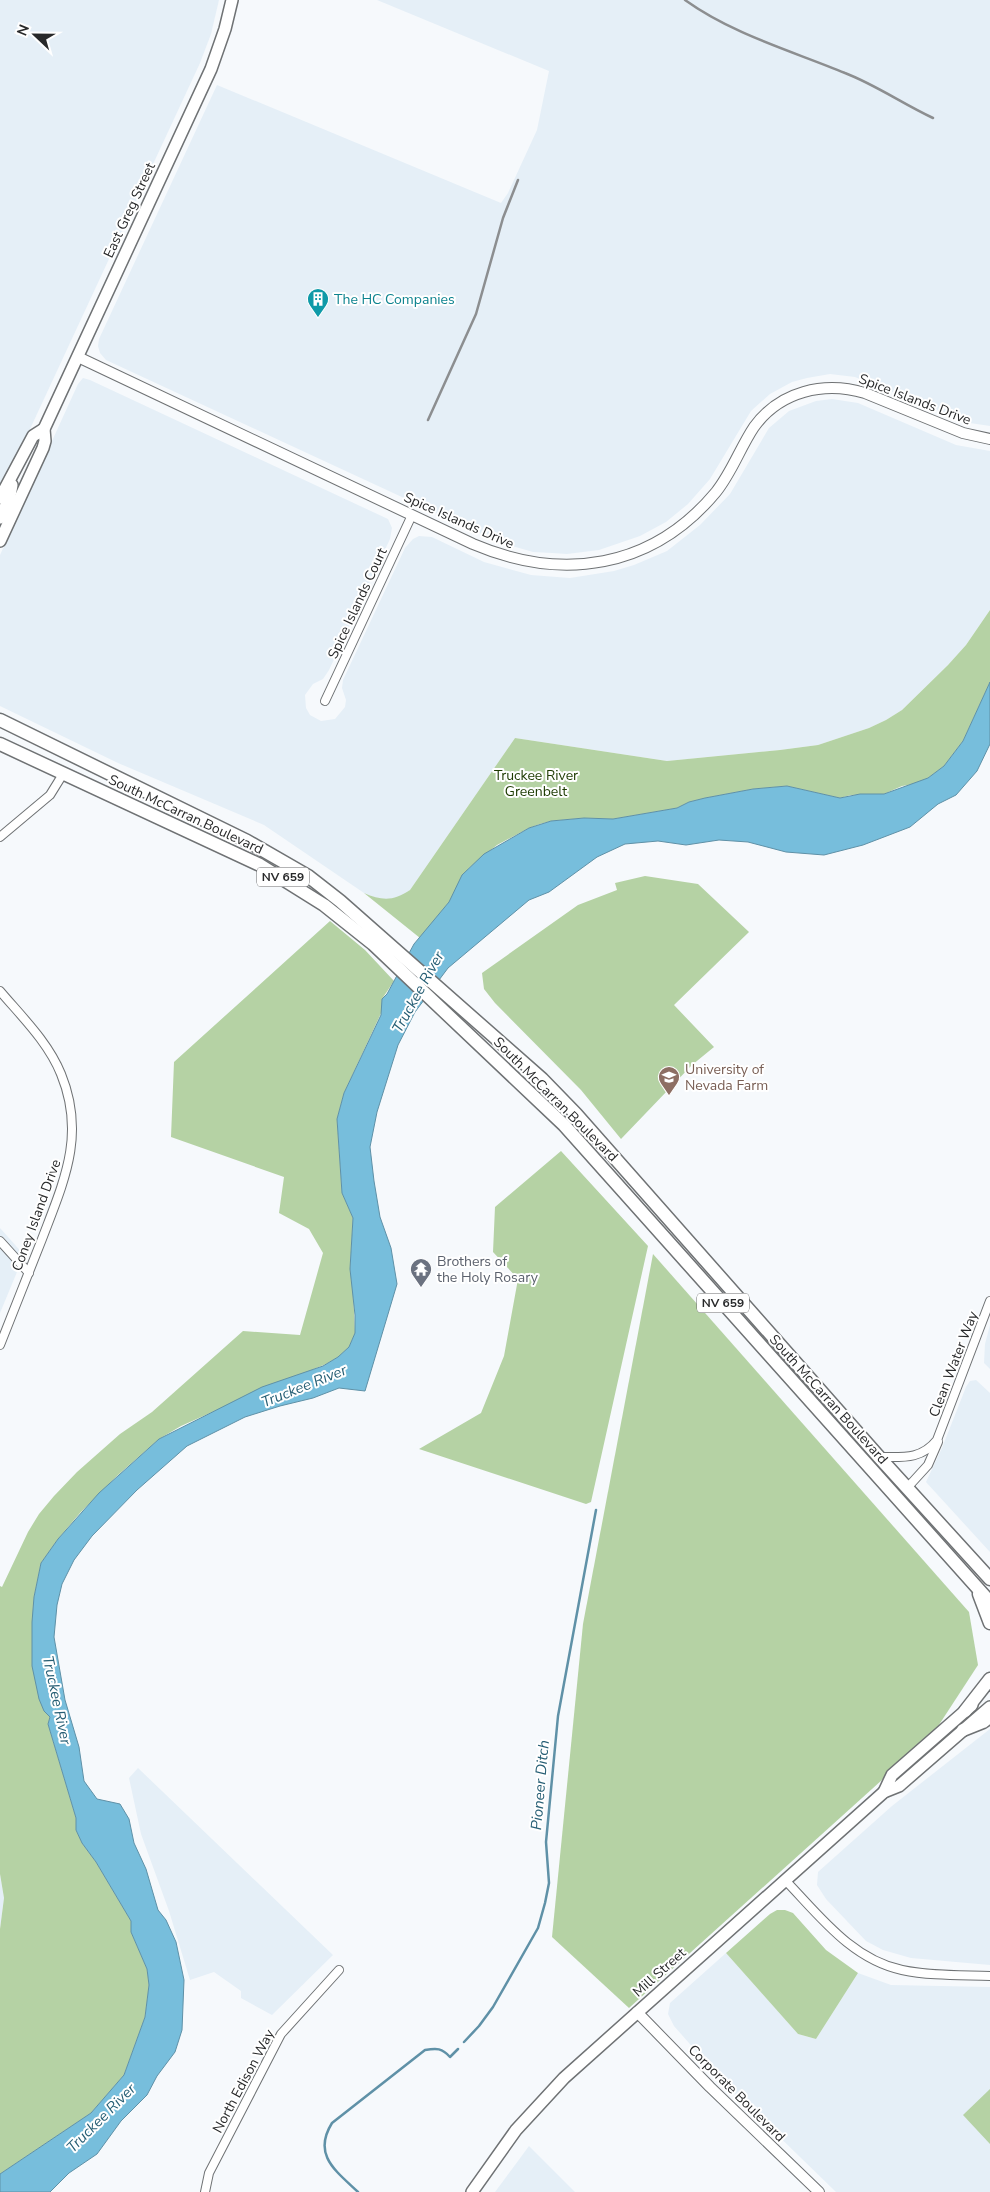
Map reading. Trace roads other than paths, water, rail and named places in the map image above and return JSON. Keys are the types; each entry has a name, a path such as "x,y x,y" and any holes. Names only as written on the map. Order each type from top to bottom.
{"main road":[{"name":"East Greg Street","path":"0,498 33,436 44,429 78,357 211,69 225,29 232,0"},
{"name":"East Greg Street","path":"0,540 43,448 46,435 44,429"},
{"path":"0,518 10,496 15,470"},
{"path":"0,713 55,748"},
{"name":"South McCarran Boulevard","path":"0,720 148,794 202,818 278,858 308,876 340,901 386,948 451,1007 542,1079 615,1156 907,1488 990,1578"},
{"name":"South McCarran Boulevard","path":"0,744 260,865 324,905 386,948"},
{"name":"South McCarran Boulevard","path":"451,1007 603,1167 990,1602"},
{"path":"603,1167 615,1156"},
{"path":"975,1585 990,1623"},
{"path":"965,1711 990,1679"},
{"name":"Mill Street","path":"884,1792 892,1775 990,1689"},
{"name":"Mill Street","path":"472,2192 511,2137 542,2100 572,2070 884,1792 899,1786 990,1707"},
{"path":"964,1730 990,1717"}],"street":[{"name":"Spice Islands Drive","path":"78,357 487,550 530,563 575,565 619,557 647,547 685,523 707,503 722,485 747,440 765,415 790,397 820,388 850,388 963,434 990,439"},
{"name":"Spice Islands Court","path":"325,701 412,515"},
{"path":"0,837 50,795 63,774"},
{"name":"Coney Island Drive","path":"0,991 45,1045 61,1073 72,1108 73,1143 70,1163 0,1345"},
{"path":"0,1241 29,1273"},
{"name":"Clean Water Way","path":"907,1488 932,1460 939,1435 990,1301"},
{"name":"Clean Water Way","path":"880,1457 919,1455 929,1449 939,1435"},
{"path":"785,1880 840,1937 867,1957 890,1966 919,1973 990,1976"},
{"name":"North Edison Way","path":"205,2192 209,2173 281,2034 340,1970"},
{"name":"Corporate Boulevard","path":"637,2012 710,2087 819,2192"}],"water":[{"name":"Truckee River","path":"990,682 990,744 977,771 956,795 938,804 910,827 863,845 824,855 786,852 748,842 719,840 686,845 658,841 625,844 597,857 549,892 529,900 448,968 415,1012 398,1045 377,1112 370,1147 380,1217 391,1248 397,1284 365,1391 339,1388 313,1398 280,1406 245,1417 187,1446 137,1490 92,1536 74,1560 62,1584 57,1605 54,1637 65,1700 79,1747 84,1781 97,1799 120,1804 129,1819 134,1843 146,1869 158,1910 166,1920 176,1942 184,1980 182,2030 175,2052 157,2076 147,2095 121,2121 97,2154 69,2173 50,2192 0,2192 0,2174 91,2113 124,2075 145,2017 149,1985 147,1969 131,1932 131,1921 96,1862 82,1843 76,1830 76,1818 48,1724 50,1717 44,1711 39,1699 32,1666 32,1622 34,1597 41,1563 58,1539 99,1493 159,1439 262,1387 323,1366 338,1357 349,1347 355,1333 350,1269 353,1218 342,1193 337,1119 344,1093 381,1015 382,999 387,994 414,944 449,902 462,875 484,854 529,828 551,821 584,818 613,819 677,808 689,802 705,798 753,789 787,786 840,798 860,794 884,794 928,778 944,766 963,741"}],"waterway":[{"name":"Pioneer Ditch","path":"464,2042 493,2007 538,1928 545,1903 549,1883 546,1842 558,1716 596,1510"},
{"name":"Pioneer Ditch","path":"358,2192 329,2162 325,2144 326,2134 332,2123 425,2050 439,2049 450,2057 458,2049"}],"railway":[{"path":"685,0 722,23 856,78 933,118"},
{"path":"428,420 476,314 503,218 518,180"}],"place":[{"name":"The HC Companies","path":"318,318"},
{"name":"University of Nevada Farm","path":"669,1096"},
{"name":"Brothers of the Holy Rosary","path":"421,1288"}],"park label":[{"name":"Truckee River Greenbelt","path":"536,784"}]}
